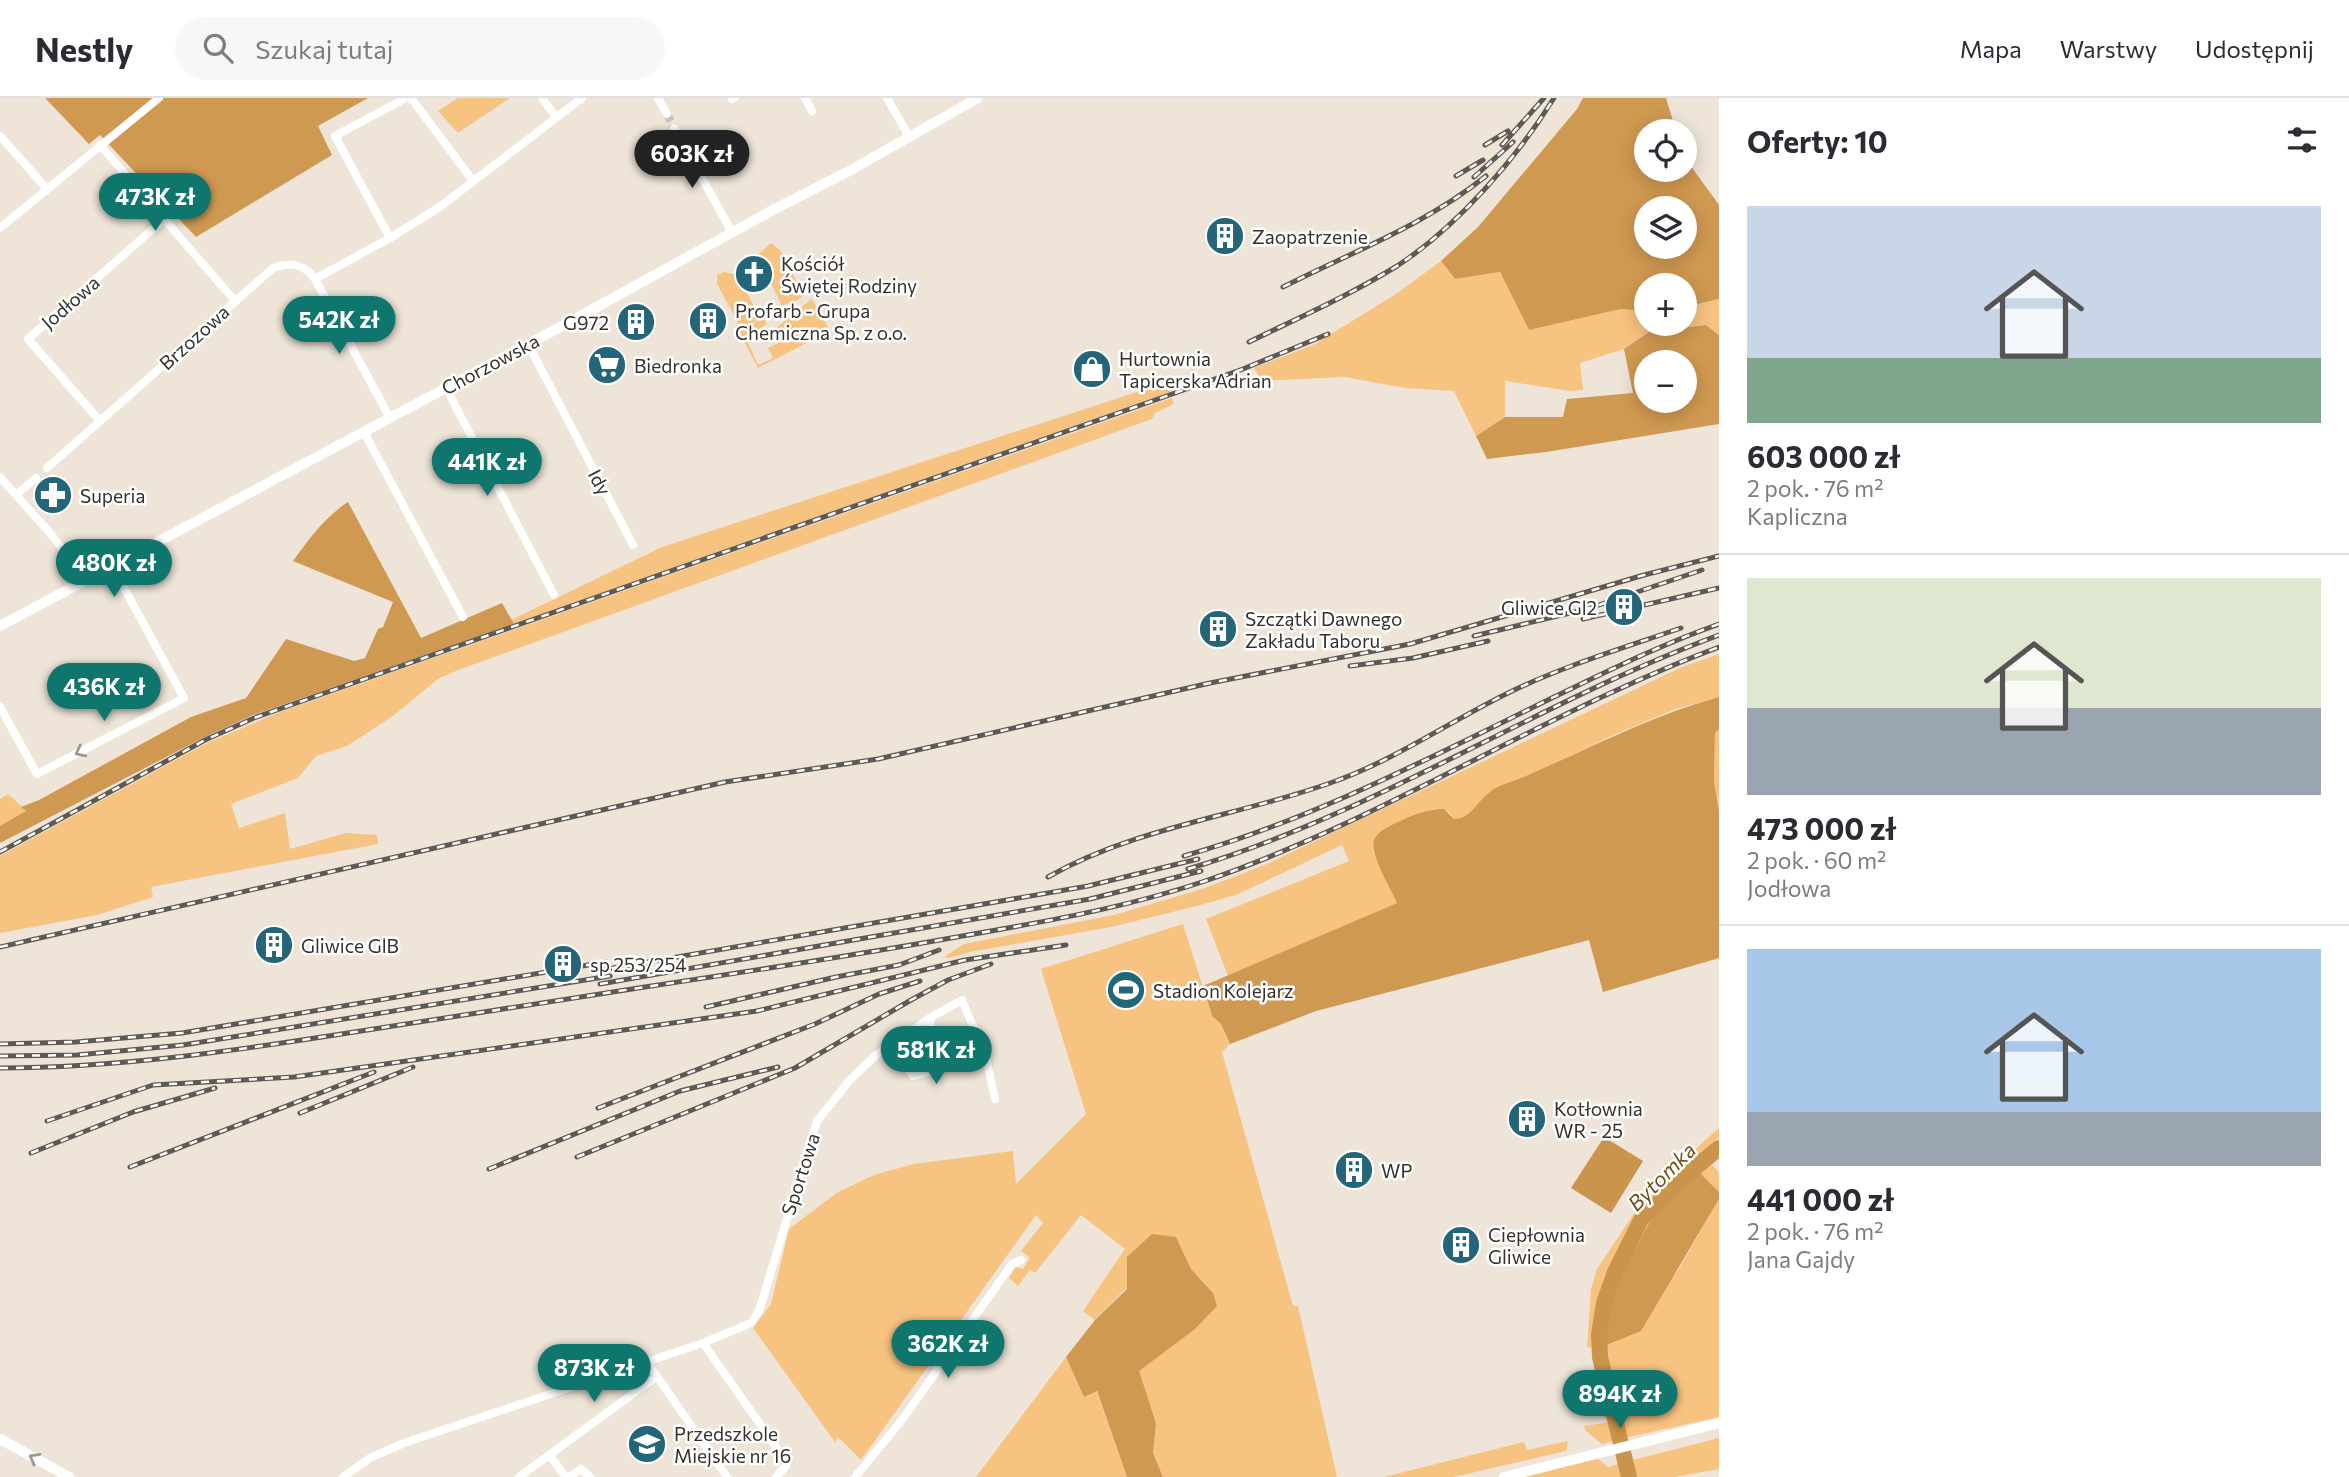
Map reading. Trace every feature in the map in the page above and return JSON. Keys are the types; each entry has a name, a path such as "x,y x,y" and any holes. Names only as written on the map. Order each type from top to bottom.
{"main road":[{"name":"Chorzowska","path":"0,626 910,138 978,98"},
{"path":"1504,1477 1719,1423"},
{"path":"0,1439 69,1477"}],"street":[{"path":"0,228 159,98"},
{"path":"390,238 335,136 409,98 473,181"},
{"path":"542,98 556,117"},
{"path":"390,418 315,279 390,238 441,206 582,98"},
{"path":"659,98 667,114"},
{"path":"805,98 812,111"},
{"path":"887,98 910,138"},
{"path":"674,128 732,232"},
{"path":"0,136 46,188"},
{"path":"100,145 235,301"},
{"name":"Jodłowa","path":"100,421 28,339 163,220"},
{"name":"Brzozowa","path":"47,468 266,272 289,264 302,268 315,279"},
{"name":"Idy","path":"528,344 633,545"},
{"path":"446,388 554,595"},
{"path":"364,432 463,617"},
{"path":"0,477 87,579"},
{"path":"16,495 36,478"},
{"path":"0,706 37,774 184,698 112,566"},
{"name":"Sportowa","path":"344,1477 370,1458 404,1443 703,1343 751,1323 759,1311 817,1121 850,1080 892,1043 962,999 986,1058 995,1099"},
{"path":"892,1043 913,1076 937,1070 930,1018"},
{"path":"855,1477 902,1420 1012,1264 1021,1260"},
{"path":"703,1343 786,1461 786,1466 776,1477"},
{"path":"647,1362 727,1477"},
{"path":"519,1477 656,1377"},
{"path":"550,1456 568,1477 581,1469 590,1477"}],"shaded area":[{"path":"45,98 368,98 318,126 332,155 196,237 100,135 89,144"},
{"path":"458,98 510,98 458,133 438,111"},
{"path":"1583,98 1666,98 1672,119 1634,119 1634,182 1697,182 1697,175 1719,205 1719,299 1697,304 1697,273 1634,273 1634,310 1621,309 1529,330 1500,272 1455,279 1441,261 1478,227 1577,109"},
{"path":"771,243 780,250 803,293 802,297 790,305 789,303 782,306 771,283 765,286 762,277 766,274 755,257"},
{"path":"1441,261 1455,279 1500,272 1529,330 1621,309 1634,310 1634,336 1643,336 1624,349 1580,363 1583,390 1571,391 1505,381 1505,417 1476,436 1454,391 1405,388 1345,377 1262,381 1254,368 1315,344 1396,294"},
{"path":"724,272 738,275 760,318 746,327 764,318 767,324 749,336 748,342 758,365 773,358 768,348 778,343 771,332 812,299 830,331 758,368 738,330 741,328 717,284 717,275"},
{"path":"1719,299 1719,335 1706,325 1697,326 1697,304"},
{"path":"1706,325 1719,335 1719,424 1487,459 1476,436 1505,417 1563,417 1567,399 1633,393 1624,349 1643,336 1697,336 1697,326"},
{"path":"1180,378 1170,392 514,624 511,620 662,547"},
{"path":"1172,398 1174,404 1155,413 1152,419 458,670 438,679 393,716 347,746 316,756 298,778 231,804 239,828 285,813 290,849 346,833 377,835 378,844 151,887 153,897 97,915 0,933 0,856 205,744 280,712"},
{"path":"348,502 421,638 502,603 514,624 253,715 0,843 0,826 26,811 21,807 39,800 191,717 246,698 286,639 354,661 365,658 378,629 383,627 393,602 293,561 325,521"},
{"path":"1719,654 1719,697 1675,709 1537,772 1509,782 1462,819 1454,819 1449,812 1433,809 1384,830 1373,851 1397,903 1228,976 1206,919 1349,861 1342,845 1236,895 1197,906 1111,927 944,957 964,944 1114,915 1205,888 1267,864 1682,667"},
{"path":"1719,697 1714,782 1719,811 1719,958 1603,992 1589,940 1316,1011 1230,1044 1221,1024 1212,1016 1203,986 1397,903 1374,852 1375,838 1382,830 1432,810 1444,809 1454,819 1461,818 1500,786 1648,722"},
{"path":"1719,729 1719,811 1714,782 1715,732"},
{"path":"8,794 27,811 0,826 0,799"},
{"path":"1183,924 1212,1016 1221,1024 1230,1044 1222,1052 1293,1306 1298,1306 1337,1477 1163,1477 1153,1453 1156,1422 1138,1371 1158,1355 1213,1293 1191,1269 1176,1237 1095,1320 1083,1311 1125,1249 1081,1215 1035,1273 1030,1270 1018,1286 1009,1278 1016,1267 1023,1269 1030,1258 1021,1251 1043,1223 1036,1215 861,1460 838,1437 835,1442 753,1328 771,1304 789,1229 838,1192 874,1175 914,1164 1013,1151 1016,1184 1086,1114 1041,969"},
{"path":"1719,1128 1719,1137 1671,1181 1638,1218 1607,1279 1597,1314 1596,1349 1611,1416 1604,1418 1592,1348 1587,1347 1591,1289 1597,1269 1635,1212 1661,1180"},
{"path":"1604,1137 1643,1161 1611,1213 1571,1188"},
{"path":"1719,1152 1719,1157 1712,1165 1719,1172 1719,1192 1700,1173"},
{"path":"1700,1173 1719,1192 1719,1199 1641,1331 1604,1346 1607,1313 1616,1285 1648,1225 1667,1201"},
{"path":"1719,1199 1719,1417 1625,1438 1605,1362 1604,1346 1616,1342 1679,1269"},
{"path":"1152,1234 1176,1237 1191,1269 1213,1293 1217,1306 1195,1329 1139,1371 1156,1423 1153,1453 1163,1477 1127,1477 1097,1391 1084,1397 1066,1357 1095,1320 1127,1289 1127,1257"},
{"path":"1066,1357 1084,1397 1096,1390 1127,1477 976,1477"},
{"path":"1613,1422 1617,1440 1602,1444 1586,1431 1584,1426"},
{"path":"1719,1438 1719,1469 1675,1477 1635,1477 1629,1461"},
{"path":"1568,1441 1566,1451 1454,1477 1384,1477 1524,1442 1527,1450"},
{"path":"1596,1457 1608,1467 1621,1463 1623,1477 1523,1477"}],"waterway":[{"name":"Bytomka","path":"1629,1477 1600,1357 1599,1334 1604,1303 1615,1272 1641,1220 1679,1181 1719,1148"}],"tunnel":[{"path":"667,114 674,128"}],"railway":[{"path":"1502,145 1544,98"},
{"path":"1249,342 1361,287 1397,266 1442,232 1504,167 1554,98"},
{"path":"1485,145 1508,131"},
{"path":"1474,177 1513,142"},
{"path":"1456,176 1483,160"},
{"path":"1283,287 1388,237 1438,209 1486,176"},
{"path":"0,852 205,740 254,718 1243,369 1328,334"},
{"path":"0,947 725,782 878,759 1210,683 1410,644 1644,575 1719,556"},
{"path":"1474,636 1587,609 1702,570"},
{"path":"1583,619 1719,588"},
{"path":"1184,856 1280,824 1326,805 1635,658 1719,624"},
{"path":"1048,877 1116,846 1297,794 1356,773 1529,683 1681,628"},
{"path":"1188,869 1257,846 1324,819 1586,692 1719,635"},
{"path":"1350,666 1413,658 1488,641"},
{"path":"0,1068 131,1062 261,1046 831,958 1015,927 1111,907 1174,891 1271,856 1399,798 1589,703 1719,647"},
{"path":"596,971 1088,886 1198,859"},
{"path":"600,984 1090,899 1201,871"},
{"path":"47,1121 153,1085 294,1077 757,1011 965,960 1066,945"},
{"path":"706,1007 899,965 939,950"},
{"path":"0,1044 76,1042 182,1033 606,962"},
{"path":"577,1157 795,1068 948,980 991,964"},
{"path":"0,1056 77,1055 183,1045 610,976"},
{"path":"598,1108 815,1024 879,994 920,981"},
{"path":"300,1113 413,1067"},
{"path":"489,1169 680,1091 778,1067"},
{"path":"130,1167 374,1072"},
{"path":"31,1153 133,1112 215,1088"}],"place":[{"name":"Zaopatrzenie","path":"1225,236"},
{"name":"Kościół Świętej Rodziny","path":"754,274"},
{"name":"Profarb - Grupa Chemiczna Sp. z o.o.","path":"708,321"},
{"name":"G972","path":"636,322"},
{"name":"Biedronka","path":"607,365"},
{"name":"Hurtownia Tapicerska Adrian","path":"1092,369"},
{"name":"Superia","path":"53,495"},
{"name":"Gliwice Gl2","path":"1624,607"},
{"name":"Szczątki Dawnego Zakładu Taboru","path":"1218,629"},
{"name":"Gliwice GlB","path":"274,945"},
{"name":"sp 253/254","path":"563,964"},
{"name":"Stadion Kolejarz","path":"1126,990"},
{"name":"Kotłownia WR - 25","path":"1527,1119"},
{"name":"WP","path":"1354,1170"},
{"name":"Ciepłownia Gliwice","path":"1461,1245"},
{"name":"Przedszkole Miejskie nr 16","path":"647,1444"}]}
